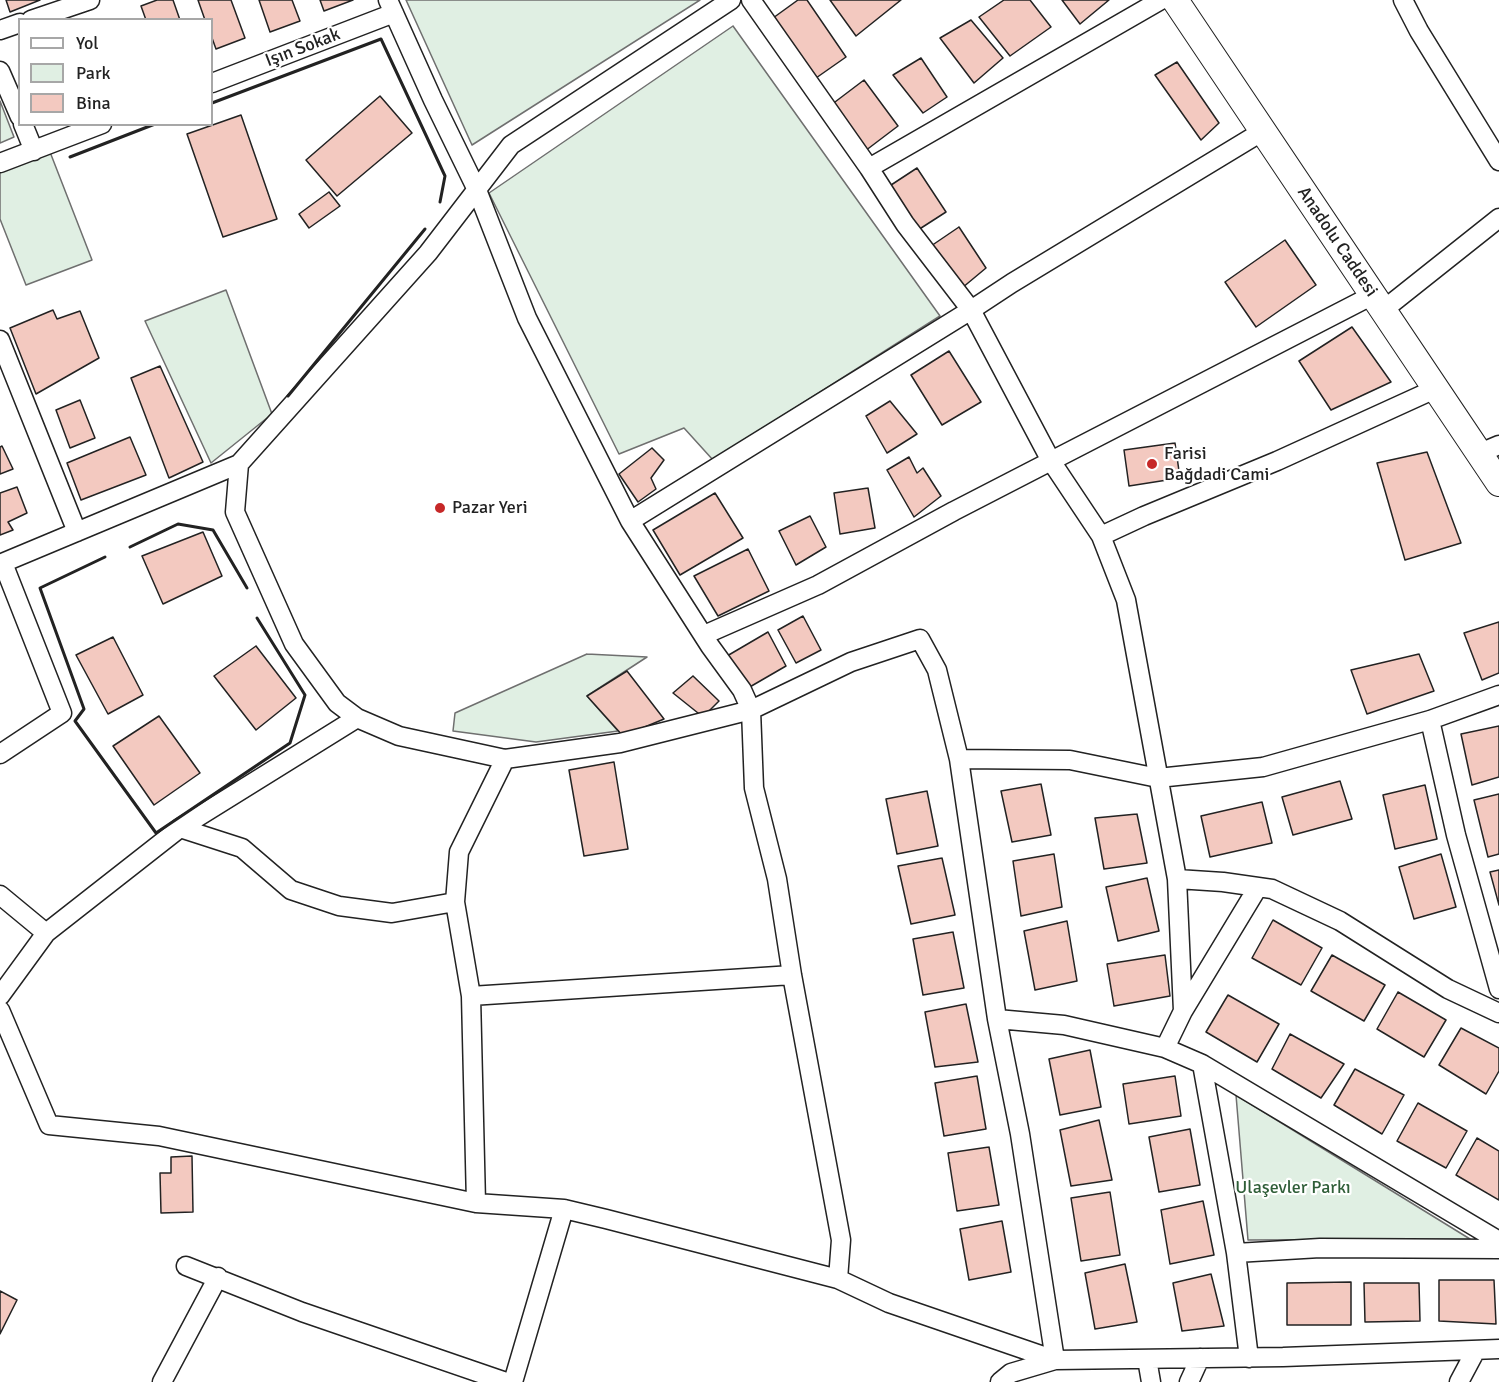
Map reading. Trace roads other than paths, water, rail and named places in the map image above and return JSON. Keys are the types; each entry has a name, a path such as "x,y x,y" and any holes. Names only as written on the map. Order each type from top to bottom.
{"street":[{"path":"37,18 90,0"},
{"path":"0,754 62,713 1,563 239,464 428,253 511,146 731,0"},
{"path":"751,0 869,168 905,224 971,310 1051,460 1101,536 1126,600 1177,879 1183,1011"},
{"path":"869,168 1161,0"},
{"name":"Anadolu Caddesi","path":"1175,0 1435,389 1489,449 1499,483"},
{"path":"1403,0 1419,31 1499,161"},
{"path":"391,7 477,190 527,318 630,521 742,690 751,710 754,788 777,879 792,975 841,1240 838,1280"},
{"name":"Işın Sokak","path":"213,83 391,7"},
{"path":"0,30 18,24"},
{"path":"0,71 18,112"},
{"path":"23,126 33,151"},
{"path":"0,163 97,126"},
{"path":"630,521 1012,283 1263,131"},
{"path":"704,635 818,585 1051,460 1378,303 1499,218"},
{"path":"0,340 77,532"},
{"path":"1101,536 1277,461 1435,389"},
{"path":"239,464 235,512 294,644 337,703 357,718 399,736 505,759 620,743 751,710 851,662 920,639 938,670 959,759 998,1019 1020,1134 1055,1360"},
{"path":"959,759 1070,760 1158,778 1263,767 1430,720 1499,695"},
{"path":"0,996 46,933 180,828 357,718"},
{"path":"1430,720 1456,835 1499,989"},
{"path":"476,1203 471,996 455,902 459,852 505,759"},
{"path":"180,828 242,848 291,890 339,906 392,913 455,902"},
{"path":"1177,879 1272,889 1340,921 1448,989 1499,1013"},
{"path":"1165,1048 1183,1011 1258,887"},
{"path":"0,895 46,933"},
{"path":"471,996 792,975"},
{"path":"0,1010 49,1125 159,1136 476,1203 564,1209 838,1280 889,1303 1055,1360"},
{"path":"998,1019 1064,1025 1165,1048 1203,1064 1499,1241"},
{"path":"1203,1064 1236,1253 1249,1358"},
{"path":"513,1382 564,1209"},
{"path":"1236,1253 1320,1248 1499,1249"},
{"path":"186,1266 302,1312 506,1382"},
{"path":"162,1382 218,1277"},
{"path":"1000,1382 1011,1373 1055,1360 1249,1358 1499,1349"},
{"path":"1460,1382 1476,1350"},
{"path":"1189,1382 1200,1358"},
{"path":"1147,1359 1151,1382"}],"place":[{"name":"Farisi Bağdadi Cami","path":"1152,464"},
{"name":"Pazar Yeri","path":"440,508"}],"park label":[{"name":"Ulaşevler Parkı","path":"1293,1188"}]}
